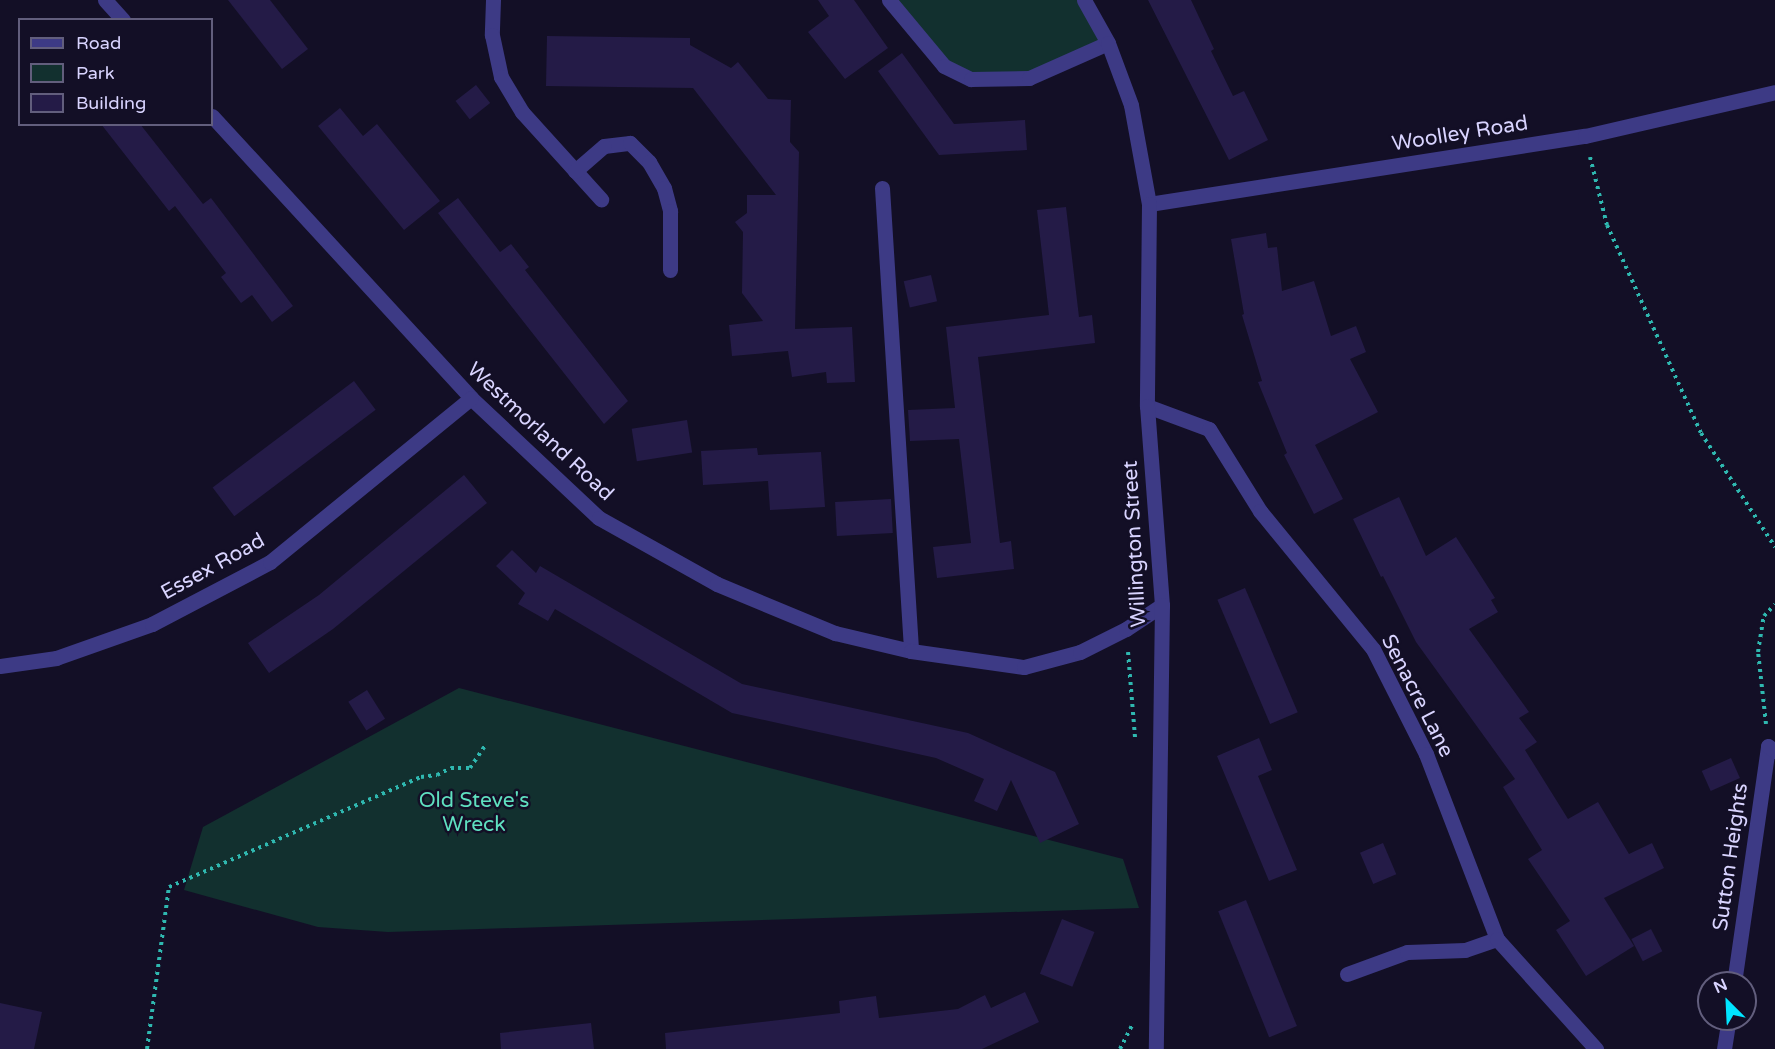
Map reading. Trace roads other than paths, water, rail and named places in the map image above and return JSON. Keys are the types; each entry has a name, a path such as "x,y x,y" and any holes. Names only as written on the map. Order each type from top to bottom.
{"street":[{"path":"105,0 121,18"},
{"path":"493,0 492,35 501,77 522,112 601,198"},
{"path":"889,0 944,66 971,79 1029,78 1108,43"},
{"name":"Willington Street","path":"1084,0 1108,43 1131,105 1149,204 1147,406 1162,605 1155,1049"},
{"name":"Woolley Road","path":"1149,204 1585,136 1775,92"},
{"name":"Westmorland Road","path":"213,117 471,398 598,518 717,584 836,633 911,651 1024,667 1080,652 1126,629 1162,605"},
{"path":"576,171 604,146 630,143 649,162 664,188 670,211 670,270"},
{"path":"882,188 911,651"},
{"name":"Essex Road","path":"0,666 56,658 153,624 270,562 471,398"},
{"name":"Senacre Lane","path":"1147,406 1209,429 1260,511 1373,649 1426,754 1497,939 1596,1049"},
{"name":"Sutton Heights","path":"1736,971 1771,748"},
{"path":"1347,974 1407,952 1465,950 1497,939"},
{"path":"1724,1049 1727,1031"}],"park label":[{"name":"Old Steve's Wreck","path":"474,813"}]}
